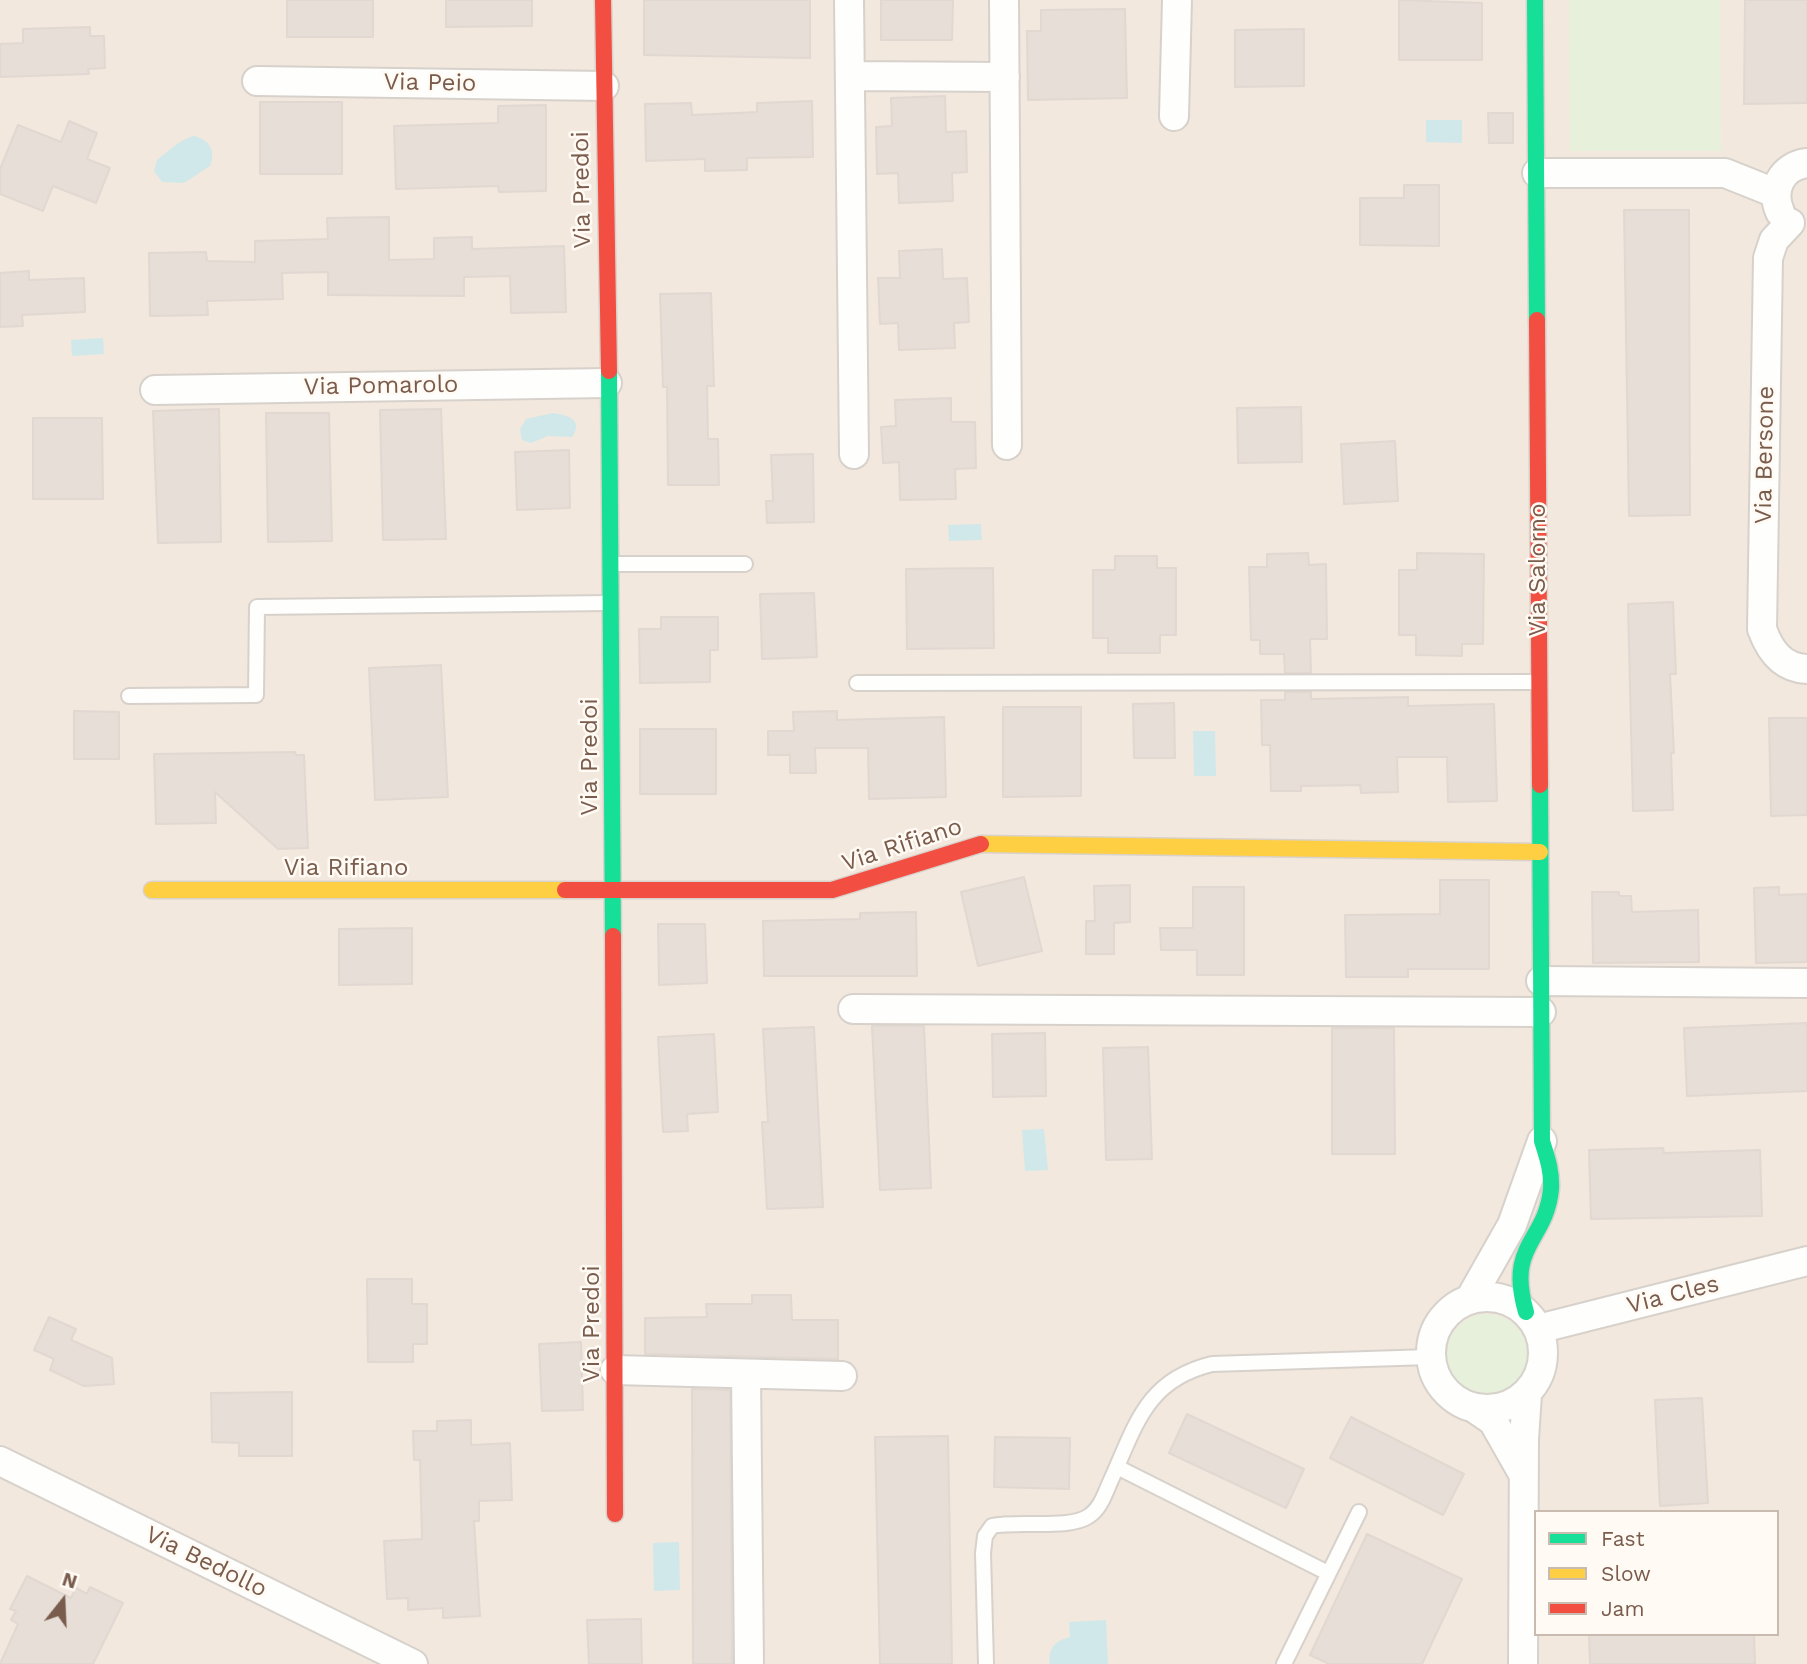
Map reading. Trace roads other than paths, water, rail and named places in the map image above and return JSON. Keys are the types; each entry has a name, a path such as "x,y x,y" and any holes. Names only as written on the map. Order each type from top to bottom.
{"street":[{"name":"Via Predoi","path":"603,0 612,603 615,1514"},
{"path":"849,0 853,454"},
{"path":"1004,0 1007,445"},
{"path":"1174,116 1177,0"},
{"name":"Via Salorno","path":"1532,1320 1517,1291 1518,1267 1550,1192 1551,1173 1542,1141 1535,0"},
{"path":"850,76 1004,78"},
{"name":"Via Peio","path":"257,81 604,86"},
{"path":"1798,226 1778,210 1775,193 1784,173 1807,163"},
{"path":"1537,173 1725,173 1775,193"},
{"name":"Via Bersone","path":"1798,226 1774,240 1768,258 1762,629 1768,646 1778,659 1807,669"},
{"name":"Via Pomarolo","path":"155,390 607,383"},
{"name":"Via Rifiano","path":"152,890 832,890 869,882 939,853 977,844 1540,852"},
{"path":"1541,981 1807,983"},
{"path":"853,1009 1541,1012"},
{"name":"Via Salorno","path":"1470,1299 1512,1225 1542,1141"},
{"name":"Via Cles","path":"1532,1320 1807,1261"},
{"path":"1474,1408 1493,1409 1511,1405 1527,1394 1537,1380 1543,1363 1543,1346 1532,1320 1500,1298 1470,1299 1453,1308 1440,1321 1432,1338 1430,1357 1434,1374 1444,1390 1457,1401 1474,1408 1493,1421 1525,1478"},
{"path":"615,1370 842,1376"},
{"path":"746,1374 749,1664"},
{"path":"1523,1664 1527,1394"},
{"name":"Via Bedollo","path":"0,1461 413,1664"}],"lane":[{"path":"611,564 745,564"},
{"path":"129,696 256,695 257,607 612,603"},
{"path":"857,683 1539,682"},
{"path":"986,1664 982,1553 985,1536 992,1526 1005,1523 1068,1522 1087,1518 1098,1508 1151,1400 1167,1382 1189,1370 1212,1364 1430,1357"},
{"path":"1117,1467 1328,1573"},
{"path":"1284,1664 1359,1512"}],"water":[{"path":"1426,120 1462,120 1462,143 1426,142"},
{"path":"194,136 208,143 212,151 210,166 184,183 162,182 154,171 157,160 179,143"},
{"path":"103,338 104,354 72,356 71,340"},
{"path":"553,413 573,419 576,426 572,437 548,436 531,443 522,440 520,429 526,419"},
{"path":"981,524 982,540 949,541 948,525"},
{"path":"1193,731 1215,731 1216,776 1194,776"},
{"path":"1044,1129 1048,1170 1025,1171 1022,1130"},
{"path":"679,1542 680,1590 654,1591 653,1543"},
{"path":"1106,1620 1108,1664 1050,1664 1050,1654 1054,1646 1070,1637 1069,1622"}]}
